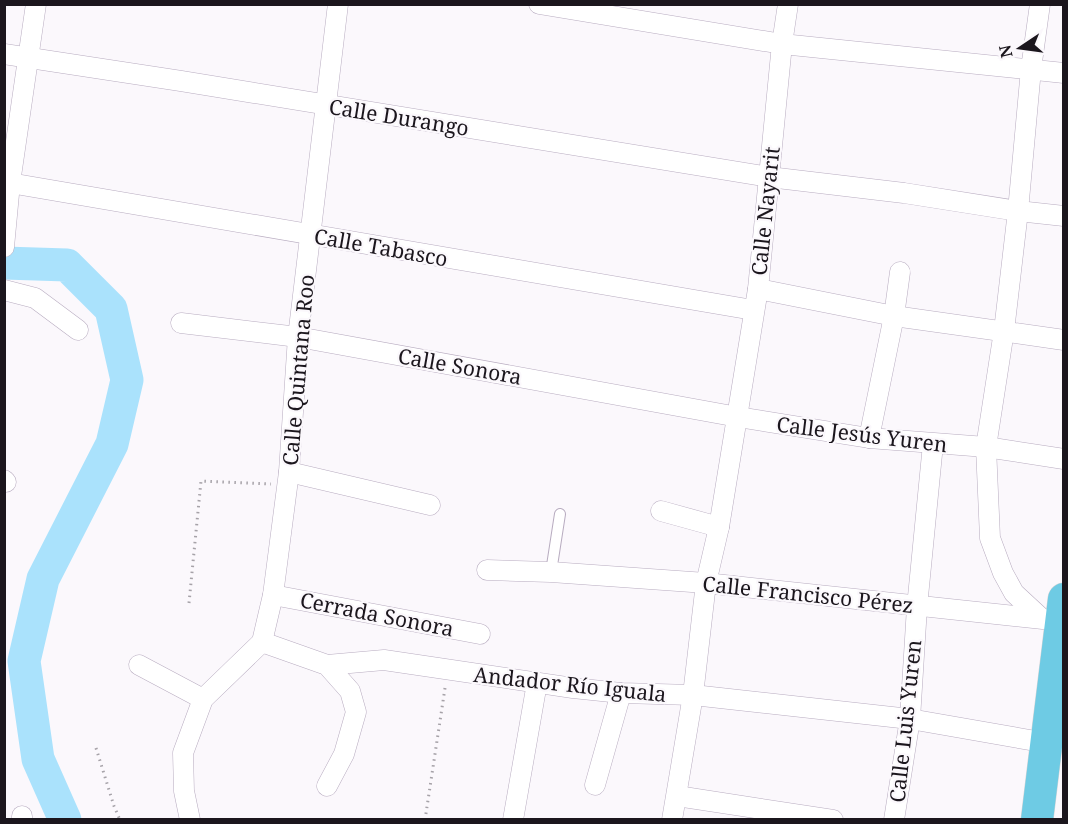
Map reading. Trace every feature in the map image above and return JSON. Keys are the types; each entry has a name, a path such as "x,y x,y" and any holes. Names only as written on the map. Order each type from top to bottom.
{"main road":[{"path":"1037,819 1047,743 1057,616"}],"street":[{"path":"4,248 7,182 36,4"},
{"name":"Calle Quintana Roo","path":"262,642 273,595 288,479 298,337 338,4"},
{"path":"539,4 782,44 1064,73"},
{"name":"Calle Nayarit","path":"672,819 693,695 706,583 719,527 758,290 788,4"},
{"path":"1040,4 1031,69 1004,330 986,447 990,538 1003,573 1014,593 1057,616"},
{"name":"Calle Durango","path":"4,54 769,177 903,193 1018,212 1064,216"},
{"name":"Calle Tabasco","path":"7,182 753,310"},
{"path":"869,438 894,316 900,272"},
{"path":"4,290 35,298 78,330"},
{"path":"758,290 894,316 1064,340"},
{"name":"Calle Sonora","path":"181,323 298,337 738,417"},
{"name":"Calle Jesús Yuren","path":"738,417 869,438 986,447 1064,459"},
{"name":"Calle Luis Yuren","path":"894,819 910,719 917,607 933,444"},
{"path":"288,479 430,505"},
{"path":"661,511 719,527"},
{"name":"Calle Francisco Pérez","path":"487,570 706,583 917,607 1057,616"},
{"name":"Cerrada Sonora","path":"273,595 480,634"},
{"path":"190,819 184,791 183,753 203,699 262,642"},
{"name":"Andador Río Iguala","path":"262,642 327,665 384,660 621,693 693,695 910,719 1047,743"},
{"path":"139,665 203,699"},
{"name":"Andador Río Iguala","path":"327,665 350,691 356,712 344,753 327,786"},
{"path":"513,819 537,683"},
{"path":"595,785 621,693"},
{"path":"677,796 797,817 833,819"}],"lane":[{"path":"551,572 560,514"}],"path":[{"path":"189,603 201,481 288,479"},
{"name":"Andador Río Iguala","path":"425,819 448,670"},
{"path":"96,748 120,819"}],"waterway":[{"path":"4,263 67,265 111,309 127,380 112,444 43,579 24,661 38,759 65,820"}]}
